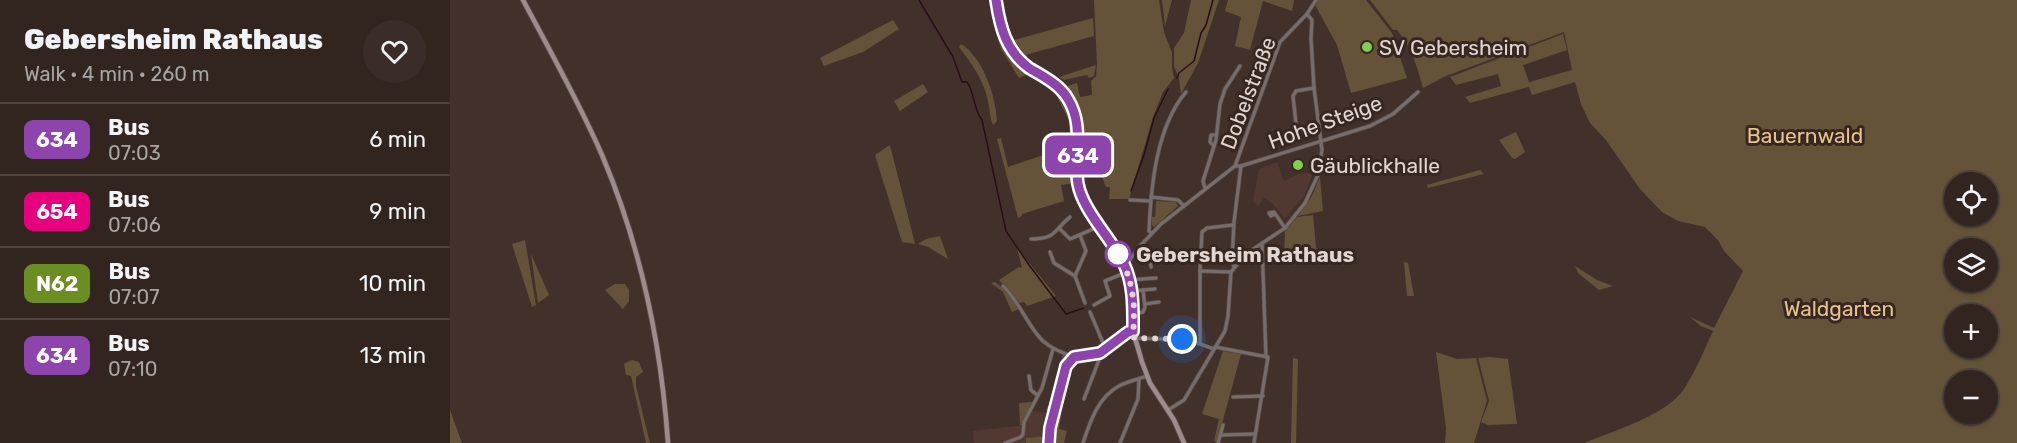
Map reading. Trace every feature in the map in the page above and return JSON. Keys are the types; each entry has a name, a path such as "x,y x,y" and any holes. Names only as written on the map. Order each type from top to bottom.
{"street":[{"path":"523,0 589,126 614,184 632,236 652,312 665,402 668,443"},
{"path":"996,0 1002,32 1012,50 1025,64 1056,85 1070,102 1077,121 1077,177 1080,190 1126,269 1134,314 1134,338 1147,376 1168,410 1184,443"},
{"name":"Dobelstraße","path":"1094,304 1110,296 1105,281 1126,269 1151,233 1235,166 1280,42 1307,14 1316,0"},
{"path":"1168,410 1184,400 1225,332 1231,272 1234,267 1246,254 1285,228 1313,189 1322,158 1314,88 1312,20 1307,14"},
{"path":"1205,188 1203,181 1214,146 1210,142 1211,135 1216,135 1220,104 1225,89 1240,66"},
{"path":"1297,133 1293,96 1296,91 1314,88"},
{"path":"1151,233 1149,231 1151,199 1161,142 1174,109 1186,92"},
{"name":"Hohe Steige","path":"1235,166 1321,142 1382,121 1398,111 1418,92"},
{"path":"1234,267 1232,262 1233,225 1241,166"},
{"path":"1130,200 1178,200 1184,206"},
{"path":"1275,214 1285,228"},
{"path":"1031,240 1047,238 1060,229 1070,217"},
{"path":"1200,343 1202,232 1203,229 1233,225"},
{"path":"1060,229 1069,238 1100,226"},
{"path":"1075,276 1086,251 1080,235"},
{"path":"1254,443 1263,396 1267,357 1262,243"},
{"path":"1141,245 1149,253 1151,267"},
{"path":"1050,252 1054,263 1075,276 1085,303"},
{"path":"1200,271 1231,272"},
{"path":"1129,280 1156,278"},
{"path":"1003,286 1020,306 1037,334 1053,349 1074,357 1100,353 1128,332 1133,331"},
{"path":"1131,291 1155,289"},
{"path":"1134,314 1143,312 1145,303 1143,290"},
{"path":"1145,303 1159,302"},
{"path":"1090,312 1106,350"},
{"path":"1134,338 1178,339 1267,357"},
{"path":"1005,443 1021,437 1024,422 1042,388 1053,349"},
{"path":"1084,399 1100,360 1100,353"},
{"path":"1049,443 1050,428 1063,375 1066,366 1074,357"},
{"path":"1029,376 1031,390 1037,394"},
{"path":"1083,443 1090,422 1105,399 1119,386 1147,376"},
{"path":"1120,443 1138,399 1139,379"},
{"path":"1233,397 1263,396"},
{"path":"1218,443 1223,426"},
{"path":"1221,435 1256,434"}],"shaded area":[{"path":"1277,162 1284,181 1299,174 1313,173 1305,194 1285,219 1273,204 1264,198 1258,206 1253,202 1259,169"},
{"path":"1030,411 1049,413 1046,436 1026,438 1026,443 974,443 973,431 1024,425"}],"green space":[{"path":"991,0 995,0 1001,30 1011,51 1021,62 1052,85 1056,91 1023,68 1009,54 997,28"},
{"path":"998,0 1016,45 1028,59 1061,80 1061,84 1020,57 1010,42"},
{"path":"1094,0 1159,0 1164,32 1172,53 1174,78 1163,92 1153,117 1129,199 1109,199 1110,187 1106,187 1102,177 1096,177 1094,168 1080,174 1082,144 1080,122 1066,89 1077,83 1080,97 1092,95 1091,81 1096,76 1097,65"},
{"path":"1162,0 1172,0 1165,26"},
{"path":"1191,0 1219,0 1198,63 1181,94 1179,78 1174,66 1174,48 1184,33"},
{"path":"1228,0 1294,0 1292,11 1263,1 1250,50 1235,46 1241,17 1225,11"},
{"name":"SV Gebersheim","path":"1318,0 1366,0 1392,33 1407,78 1351,93 1337,45 1315,5"},
{"name":"Bauernwald","path":"1370,0 2017,0 2017,443 1584,443 1653,414 1676,398 1692,375 1713,331 1701,326 1690,317 1714,328 1743,271 1705,227 1678,221 1662,212 1640,189 1606,140 1590,123 1581,104 1575,82 1532,95 1529,87 1470,103 1465,97 1501,86 1498,74 1456,85 1450,77 1563,34 1567,50 1523,65 1529,82 1572,70 1564,32 1446,76 1423,88 1410,50 1397,30 1393,30"},
{"path":"1093,18 1094,36 1025,55 1014,40"},
{"path":"893,20 899,29 863,52 824,66 820,58"},
{"path":"995,29 1008,56 1028,74 1019,78 1001,49"},
{"path":"961,44 976,58 987,78 996,111 997,121 993,125 982,83 959,47"},
{"path":"1096,65 1094,76 1089,78 1087,75 1064,80 1059,77"},
{"path":"923,84 928,92 900,111 894,101"},
{"path":"1059,92 1071,114 1074,125 1074,183 1061,185 1064,201 1022,214 1018,218 997,139 1001,138 1008,167 1070,146 1069,121 1056,94"},
{"path":"1516,132 1525,152 1515,159 1499,140"},
{"path":"890,145 915,244 902,242 875,155"},
{"path":"1480,170 1484,174 1428,188 1427,185"},
{"path":"1320,177 1323,211 1298,216 1312,196"},
{"path":"1156,201 1176,202 1178,206 1154,227 1152,217 1155,217"},
{"path":"1313,215 1317,258 1284,262 1285,231 1297,217"},
{"path":"940,236 948,259 918,244 926,239"},
{"path":"525,240 536,305 532,307 512,244"},
{"path":"1017,248 1056,296 1027,306 1024,302 1019,303 999,280 1019,267 1022,268"},
{"path":"531,254 549,295 538,303"},
{"path":"1404,262 1408,263 1414,296 1407,296"},
{"path":"1575,266 1597,280 1613,286 1599,290 1578,273"},
{"path":"995,282 1010,294 1021,308 1012,312 1003,292 991,283"},
{"path":"615,284 625,284 629,290 629,301 623,309 605,290"},
{"path":"1223,351 1241,354 1217,442 1214,441 1219,419 1202,414"},
{"path":"1436,352 1457,359 1476,358 1487,401 1474,443 1445,443 1446,428"},
{"path":"1063,354 1065,355 1047,443 1026,443 1026,438 1046,436 1049,413 1046,410 1051,400"},
{"path":"1293,358 1298,359 1296,443 1291,443"},
{"path":"1478,358 1508,359 1517,424 1488,425 1481,422 1489,401"},
{"path":"632,360 639,362 643,372 636,377 636,386 650,443 646,443 631,376 626,375 624,364"},
{"path":"1033,402 1022,425 1020,425 1019,403"},
{"path":"450,410 462,443 450,443"},
{"path":"1056,414 1061,415 1059,429 1067,431 1064,443 1052,443"}],"waterway":[{"path":"919,0 953,57 962,82 967,82 982,120 1006,231 1066,314 1084,308"},
{"path":"1177,78 1179,73 1194,61 1213,0"},
{"path":"1131,191 1154,118 1168,89"}],"bus line":[{"name":"634","path":"996,0 1002,32 1012,50 1030,68 1059,87 1068,98 1074,111 1078,132 1077,177 1080,190 1123,261 1133,303 1133,331 1128,332 1106,350 1092,355 1074,357 1066,366 1050,428 1049,443"}],"place":[{"name":"SV Gebersheim","path":"1367,47"},
{"name":"Gäublickhalle","path":"1298,165"},
{"name":"Gebersheim Rathaus","path":"1118,254"}],"route":[{"path":"1118,254 1123,261 1129,280 1133,303 1134,338 1182,339"}],"park label":[{"name":"Waldgarten","path":"1839,308"}]}
